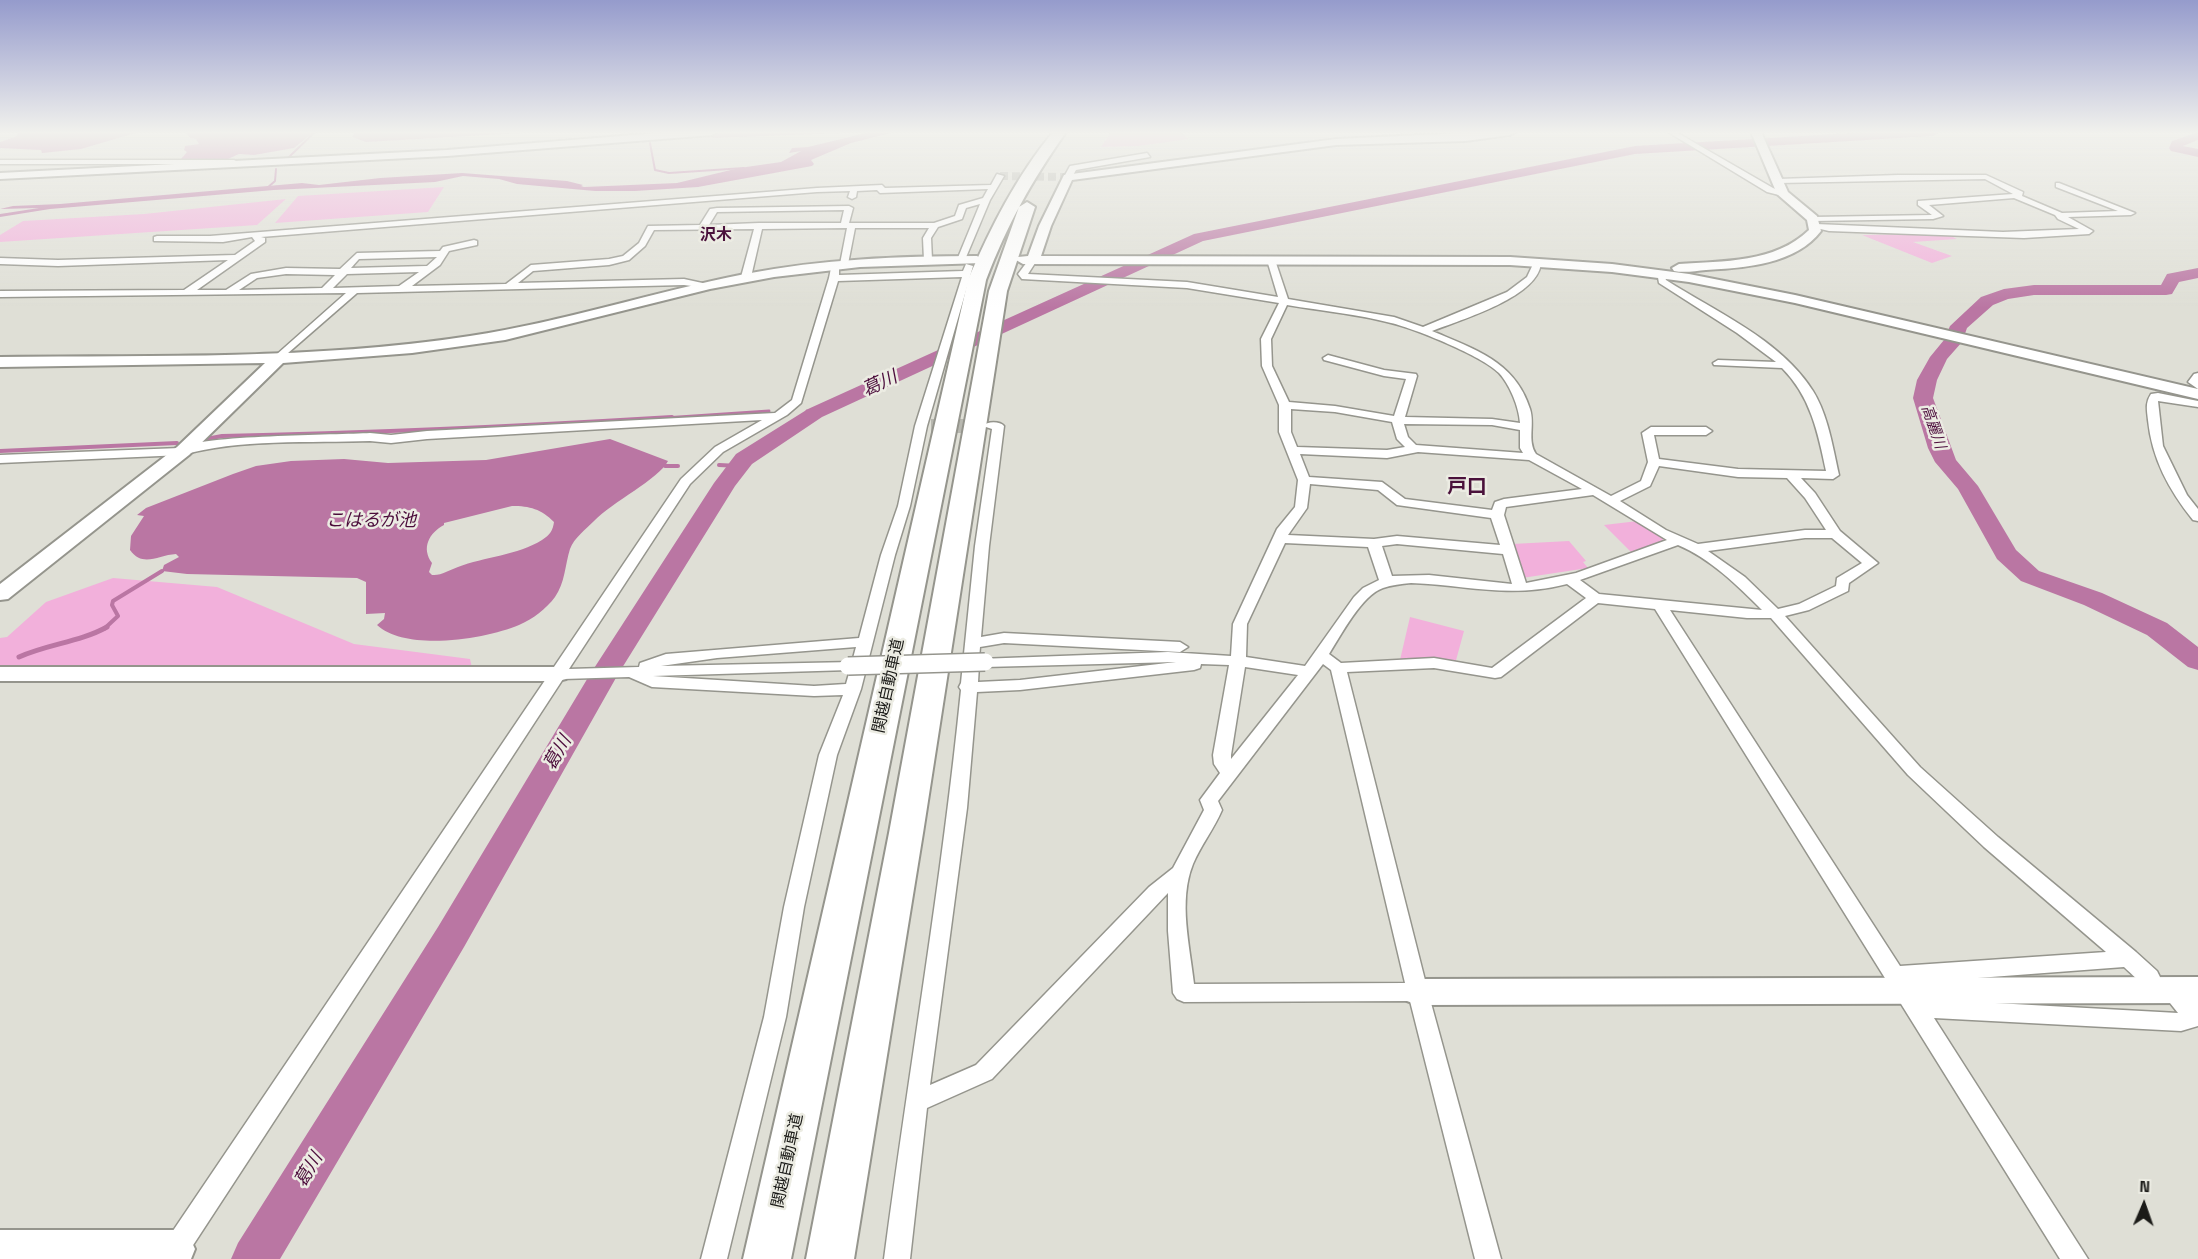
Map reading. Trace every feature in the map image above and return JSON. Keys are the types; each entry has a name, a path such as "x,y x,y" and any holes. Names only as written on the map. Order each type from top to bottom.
{"highway":[{"name":"関越自動車道","path":"767,1259 977,280 992,244 1020,191"},
{"name":"関越自動車道","path":"830,1259 906,833 964,346 998,291 1024,214 1037,191"}],"street":[{"path":"213,238 825,191"},
{"path":"0,1250 173,1254 566,673 685,482 697,468 731,441 776,416 796,401 849,231 849,208 854,191"},
{"path":"714,1259 775,1017 794,907 828,755 853,689 891,544 897,534 926,426 964,346 969,263 986,200 991,191"},
{"path":"1062,191 1028,260 1023,274 1026,277 1187,285 1394,320 1476,354 1501,369 1525,410 1526,448 1532,457"},
{"path":"1772,191 1783,194"},
{"path":"1782,191 1814,223 1861,232 2040,237 2089,231 2010,191"},
{"path":"2060,215 2131,213 2074,191"},
{"path":"1814,223 1932,217 1939,216 1921,203 2018,195 2085,214"},
{"path":"509,286 531,267 619,260 642,244 651,228 849,224 934,225 959,217 962,207 986,200"},
{"path":"704,226 713,211 717,210 849,208"},
{"path":"1660,274 1677,268 1735,264 1785,252 1806,241 1815,231 1814,223"},
{"path":"746,277 759,225"},
{"path":"928,260 927,238 934,225"},
{"path":"157,239 262,240 234,257 187,293"},
{"path":"404,288 429,269 446,249 474,243"},
{"path":"326,290 357,256 444,254"},
{"path":"0,261 58,263 234,257"},
{"path":"0,362 280,357 382,352 473,341 558,324 746,277 928,260 969,263"},
{"path":"1028,260 1538,262 1660,274 1735,286 2198,394"},
{"path":"1229,772 1223,764 1222,755 1238,661 1240,624 1284,529 1301,508 1304,480 1285,432 1285,405 1268,366 1266,339 1284,302 1271,260"},
{"path":"1424,331 1479,308 1522,286 1531,278 1538,262"},
{"path":"838,269 969,263"},
{"path":"230,293 254,276 286,271 310,273 429,269"},
{"path":"1654,462 1738,473 1833,476 1826,445 1809,393 1784,364 1756,340 1662,281 1660,274"},
{"path":"0,294 230,293 684,282 704,286"},
{"path":"0,594 185,449 280,357 356,289"},
{"path":"1328,358 1384,373 1412,376 1398,420 1403,439 1416,449"},
{"path":"1718,363 1784,364"},
{"path":"2198,376 2193,382 2198,386"},
{"path":"2198,404 2158,396 2155,396 2152,401 2157,446 2181,496 2198,517"},
{"path":"1285,405 1335,409 1398,420 1492,422 1525,427"},
{"path":"0,459 185,449 219,443 370,437 391,439 427,435 776,416"},
{"path":"897,1259 916,1102 958,808 967,687 974,644 982,546 998,426 989,426"},
{"path":"1611,501 1646,483 1654,462 1648,434 1651,431 1706,431"},
{"path":"1293,450 1387,454 1416,449 1453,450 1532,457 1595,491 1661,533 1696,548 1740,580 1775,614 1914,771 1991,842 2150,977"},
{"path":"1569,579 1595,598 1747,614 1775,614 1804,607 1843,588 1842,581 1871,563 1835,534 1810,496 1790,474"},
{"path":"1304,480 1382,486 1402,502 1497,514"},
{"path":"1521,588 1497,514 1500,505 1595,491"},
{"path":"1696,548 1805,534 1835,534"},
{"path":"1280,538 1374,543 1397,540 1509,550"},
{"path":"1678,541 1569,579 1521,588 1417,580 1376,586 1357,601 1322,655 1209,800 1213,810 1208,822 1188,852 1180,873 1177,892 1184,993 1904,991 2194,1006"},
{"path":"1374,543 1387,583"},
{"path":"1338,668 1434,663 1495,673 1595,598"},
{"path":"1659,604 2075,1259"},
{"path":"974,644 989,639 1036,639 1194,648 1238,661"},
{"path":"627,671 666,659 807,645 866,642"},
{"path":"1322,655 1338,668 1418,992 1488,1259"},
{"path":"0,674 566,673 1168,657 1238,661 1309,672"},
{"path":"967,687 1020,685 1238,661"},
{"path":"627,671 652,682 814,691 853,689"},
{"path":"916,1102 984,1072 1156,892 1180,873"},
{"path":"1904,991 1968,972 2129,958"}],"shaded area":[{"path":"383,191 442,191 428,212 275,223 298,196"},
{"path":"286,199 257,225 0,242 0,235 23,221 144,214"},
{"path":"1862,235 1951,236 1957,239 1913,242 1952,256 1932,263"},
{"path":"1638,521 1663,539 1662,543 1632,553 1604,525"},
{"path":"1569,541 1586,561 1583,562 1588,568 1522,578 1512,544"},
{"path":"113,578 217,587 354,644 470,659 472,668 0,665 0,638 7,637 46,602"},
{"path":"1410,617 1464,631 1455,664 1400,660"}],"water":[{"path":"213,191 265,191 50,209 0,217 0,214 39,208 0,209 13,206"},
{"name":"こはるが池","path":"610,439 668,461 655,475 602,514 577,537 570,549 558,592 543,610 519,625 487,635 426,641 390,633 377,625 384,619 385,613 366,614 366,582 357,578 187,574 162,571 164,565 179,557 176,554 146,559 140,558 130,550 131,536 144,516 137,515 146,508 256,466 291,461 344,459 388,463 486,460","holes":["512,506 540,511 554,522 552,530 542,540 522,549 455,568 442,574 432,575 429,572 432,563 427,552 428,541 444,523"]}],"waterway":[{"name":"葛川","path":"254,1259 451,937 603,676 725,483 744,459 815,413 1199,237 1431,191"},
{"name":"高麗川","path":"2198,273 2173,278 2166,290 2034,290 2004,294 1987,301 1959,326 1953,342 1939,357 1927,380 1923,398 1939,448 1946,462 1967,486 1991,524 2006,554 2030,576 2093,599 2157,629 2198,661"},
{"path":"649,419 769,411"},
{"name":"葛川","path":"807,411 815,413"},
{"path":"206,439 222,436 447,429 672,417"},
{"path":"0,451 177,443"},
{"path":"719,465 739,466"},
{"path":"665,466 678,466"},
{"path":"105,628 118,616 112,605 113,601 162,571"},
{"path":"19,657 105,628"}],"tunnel":[{"path":"931,426 982,426"}],"district":[{"name":"沢木","path":"716,236"},
{"name":"戸口","path":"1467,488"}]}
